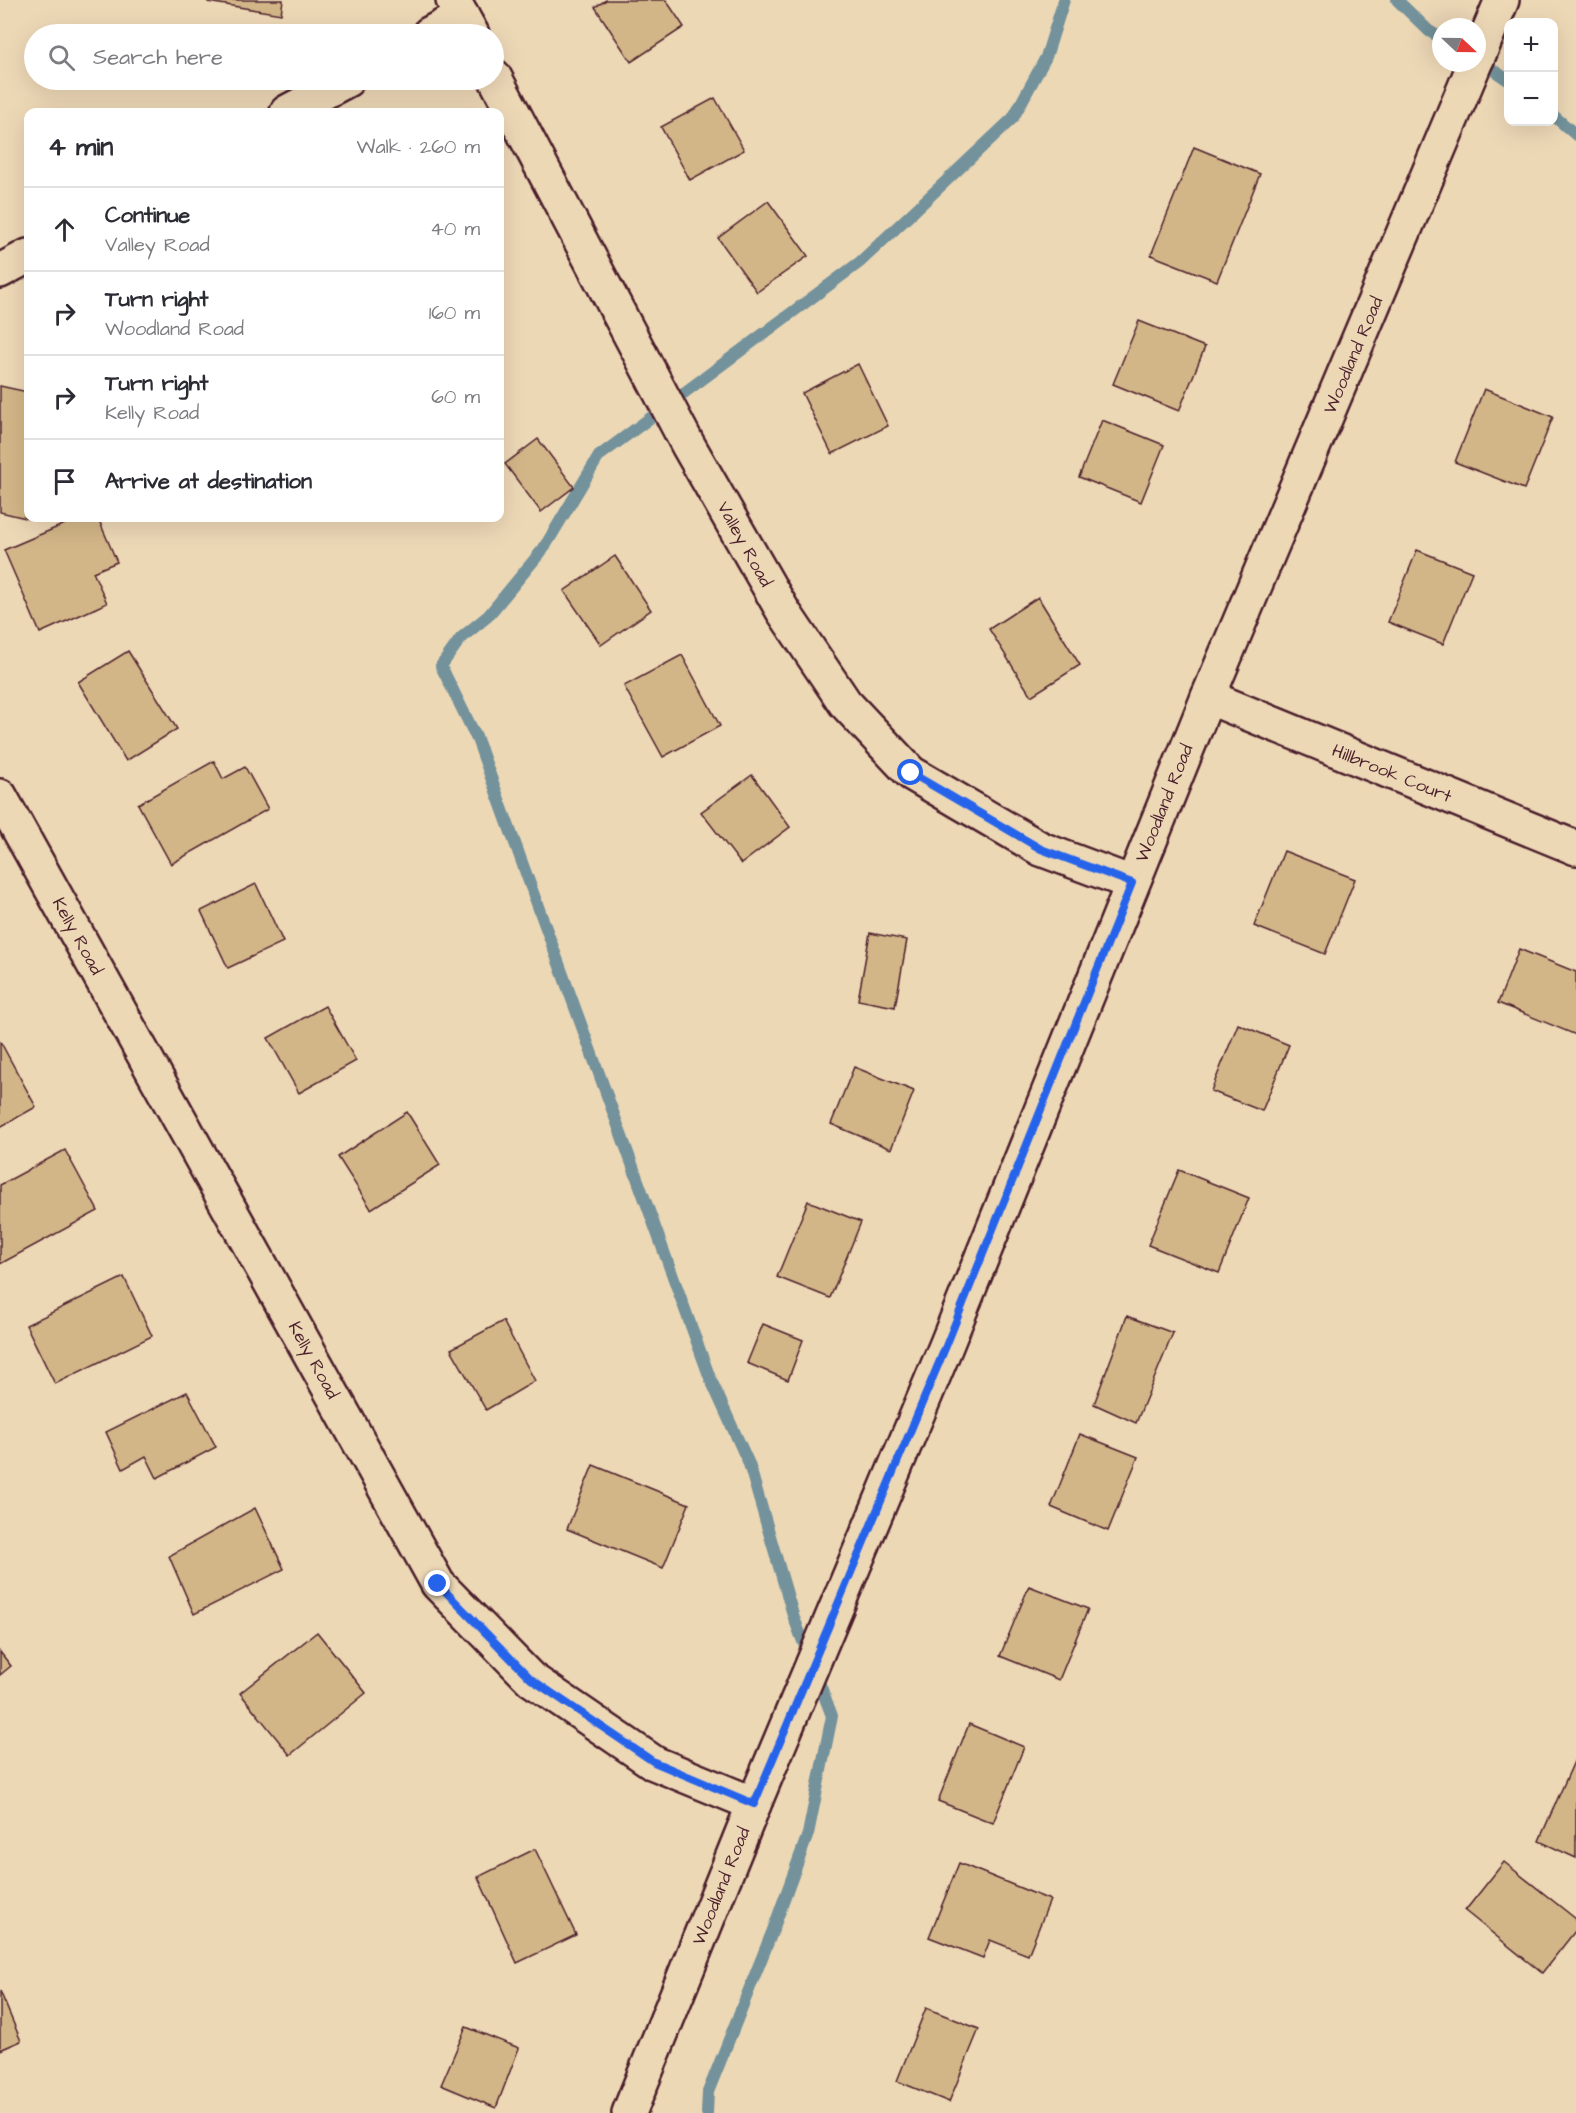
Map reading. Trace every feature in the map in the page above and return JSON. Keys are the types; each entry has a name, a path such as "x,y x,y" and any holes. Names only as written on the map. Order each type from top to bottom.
{"street":[{"name":"Woodland Road","path":"1486,38 1502,0"},
{"path":"448,24 462,17"},
{"name":"Woodland Road","path":"629,2113 754,1804 946,1346 1208,698 1471,72"},
{"path":"295,108 329,90"},
{"name":"Valley Road","path":"501,90 688,445 783,611 845,703 911,773 1041,849 1132,883"},
{"path":"0,271 24,258"},
{"name":"Hillbrook Court","path":"1208,698 1576,848"},
{"name":"Kelly Road","path":"0,796 438,1584 531,1679 654,1762 754,1804"}],"building":[{"path":"208,0 283,0 281,14 208,2"},
{"path":"606,0 666,0 684,27 631,62 595,7"},
{"path":"715,98 744,150 690,180 661,127"},
{"path":"1194,147 1260,174 1217,281 1151,255"},
{"path":"768,201 808,256 757,292 718,238"},
{"path":"1139,321 1205,347 1179,411 1113,384"},
{"path":"858,364 888,426 832,454 802,393"},
{"path":"0,386 24,391 24,518 0,512"},
{"path":"1484,389 1553,417 1524,489 1455,462"},
{"path":"1102,420 1164,445 1141,502 1079,477"},
{"path":"538,439 574,487 541,512 505,464"},
{"path":"70,522 100,522 117,562 93,572 107,603 40,633 4,550"},
{"path":"1417,550 1472,572 1443,644 1388,622"},
{"path":"615,556 651,610 601,645 564,591"},
{"path":"1038,597 1080,665 1031,696 989,629"},
{"path":"128,651 177,729 126,761 78,682"},
{"path":"682,655 720,726 663,757 624,686"},
{"path":"214,761 223,779 245,767 268,809 171,864 138,804"},
{"path":"752,775 790,827 741,864 701,812"},
{"path":"1284,851 1355,879 1325,954 1254,926"},
{"path":"256,884 283,942 228,968 201,911"},
{"path":"870,933 907,940 895,1007 858,1000"},
{"path":"1519,949 1576,972 1576,1035 1498,1003"},
{"path":"325,1006 356,1061 299,1093 268,1038"},
{"path":"1238,1024 1289,1045 1262,1111 1211,1091"},
{"path":"0,1041 36,1107 0,1127"},
{"path":"854,1067 914,1091 891,1149 831,1124"},
{"path":"407,1112 440,1165 371,1209 338,1157"},
{"path":"65,1150 98,1211 0,1264 0,1185"},
{"path":"1179,1170 1249,1198 1219,1273 1148,1245"},
{"path":"808,1201 861,1222 830,1298 777,1277"},
{"path":"124,1277 152,1336 55,1384 26,1325"},
{"path":"1127,1316 1173,1333 1136,1423 1094,1404"},
{"path":"503,1321 535,1381 486,1410 451,1349"},
{"path":"763,1324 803,1340 788,1380 747,1363"},
{"path":"187,1392 216,1447 157,1478 146,1456 123,1469 106,1432"},
{"path":"1080,1434 1138,1457 1108,1531 1051,1507"},
{"path":"593,1465 689,1504 663,1568 567,1529"},
{"path":"255,1508 284,1569 194,1614 169,1556"},
{"path":"1029,1586 1088,1609 1059,1680 1000,1656"},
{"path":"317,1632 366,1693 290,1755 240,1693"},
{"path":"0,1652 11,1666 0,1675"},
{"path":"969,1724 1024,1747 993,1823 938,1801"},
{"path":"1576,1757 1576,1858 1539,1841"},
{"path":"535,1849 576,1935 517,1963 478,1877"},
{"path":"1504,1862 1576,1919 1576,1930 1542,1973 1465,1911"},
{"path":"959,1863 1050,1900 1028,1955 990,1940 983,1958 929,1937"},
{"path":"0,1991 21,2041 0,2050"},
{"path":"926,2008 979,2029 949,2102 897,2081"},
{"path":"466,2027 519,2048 496,2108 441,2085"}],"waterway":[{"path":"809,1657 794,1618 749,1464 710,1378 477,739 441,666 461,638 488,616 544,548 599,456 860,262 1013,118 1046,57 1064,0"},
{"path":"1397,0 1432,33"},
{"path":"1486,65 1504,77"},
{"path":"1558,119 1576,135"},
{"path":"707,2113 708,2092 773,1930 808,1834 832,1716 816,1674"}],"route":[{"path":"438,1584 531,1679 654,1762 754,1804 946,1346 1132,883 1041,849 911,773"}]}
